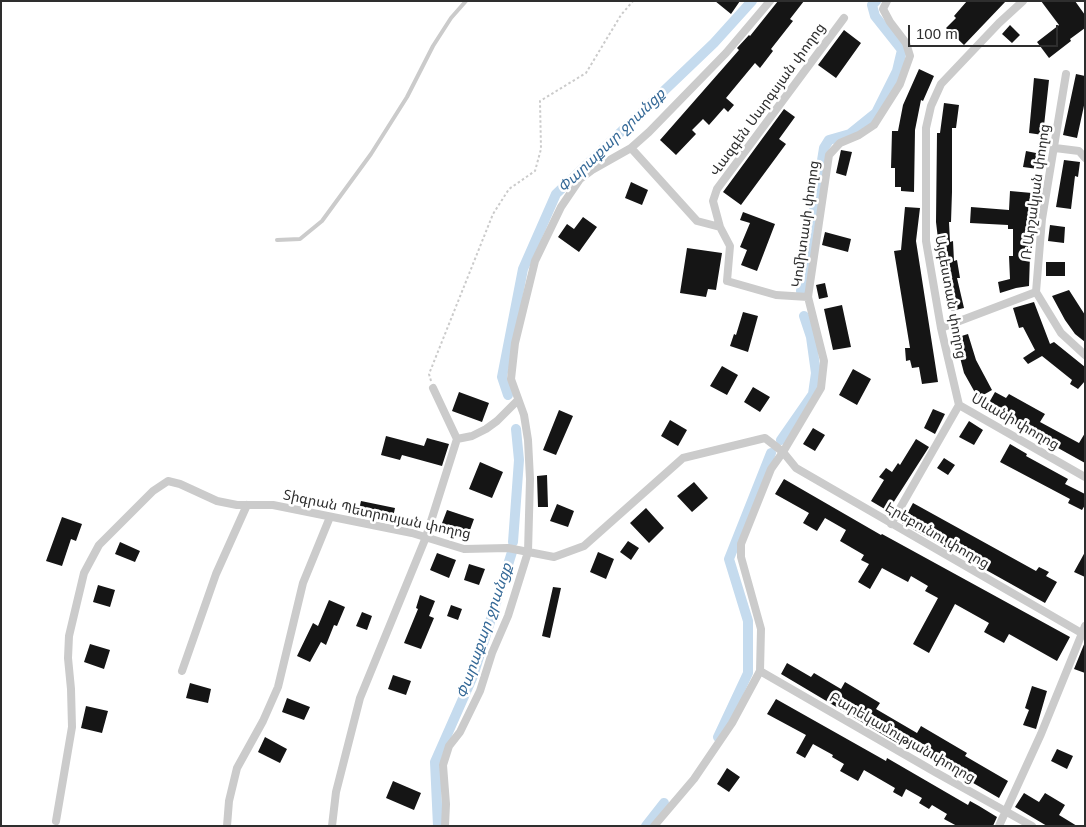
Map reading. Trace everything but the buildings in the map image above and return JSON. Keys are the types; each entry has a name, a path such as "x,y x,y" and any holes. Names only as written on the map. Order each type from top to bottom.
{"street":[{"path":"445,826 446,804 443,765 449,746 460,732 480,690 492,653 508,616 528,552 530,479 528,440 524,415 511,379 515,343 535,261 562,207 580,179 630,148 649,132 726,53 770,1"},
{"name":"Կոմիտասի փողոց","path":"654,826 694,779 732,723 760,671 761,629 741,558 741,544 771,469 821,388 824,360 808,297 829,155 840,143 859,135 874,125 900,84 910,56 906,42 890,22 883,9 887,1"},
{"name":"Այգեստան փողոց","path":"959,405 941,328 926,241 926,128 931,106 941,84 999,23 1023,1"},
{"name":"Վազգեն Սարգսյան փողոց","path":"808,297 776,295 726,281 730,246 720,227 713,201 718,189 844,18"},
{"name":"Ռ.Արշակյան փողոց","path":"1036,292 1042,219 1066,74"},
{"path":"630,148 697,221 720,227"},
{"path":"1055,148 1079,151 1085,158"},
{"path":"941,328 1036,292 1060,333 1085,355"},
{"path":"332,826 336,792 360,698 426,537 457,439 433,388"},
{"path":"457,439 472,436 486,429 518,400"},
{"path":"890,524 959,405"},
{"name":"Սևանի փողոց","path":"959,405 1085,477"},
{"name":"Տիգրան Պետրոսյան փողոց","path":"56,821 72,727 68,658 69,636 84,573 99,545 153,491 168,481 180,484 217,501 237,505 273,505 412,533 464,549 508,548 554,557 584,546 683,458 764,438 783,452"},
{"name":"Էրեբունու փողոց","path":"783,452 796,468 890,524 1083,631"},
{"path":"182,671 216,574 247,505"},
{"path":"227,826 229,801 237,768 263,720 278,687 303,584 330,517"},
{"path":"999,826 1042,734 1083,631"},
{"name":"Բարեկամության փողոց","path":"760,671 1032,826"}],"lane":[{"path":"277,240 300,239 322,221 371,154 407,97 433,46 451,18 466,1"}],"path":[{"path":"433,388 429,374 493,214 508,189 535,171 541,148 540,101 586,74 621,14 633,1"}],"waterway":[{"name":"Փարաքար ջրանցք","path":"508,395 502,377 523,269 556,194 714,43 752,1"},
{"path":"801,291 824,148 829,140 850,134 876,113 897,71 902,50 875,16 872,5 876,1"},
{"path":"781,440 813,394 816,373 811,337 804,316"},
{"name":"Փարաքար ջրանցք","path":"513,542 519,460 516,429"},
{"path":"718,737 748,673 748,621 729,559 771,453"},
{"name":"Փարաքար ջրանցք","path":"438,826 435,762 473,676 512,552"},
{"path":"646,826 664,803"}]}
